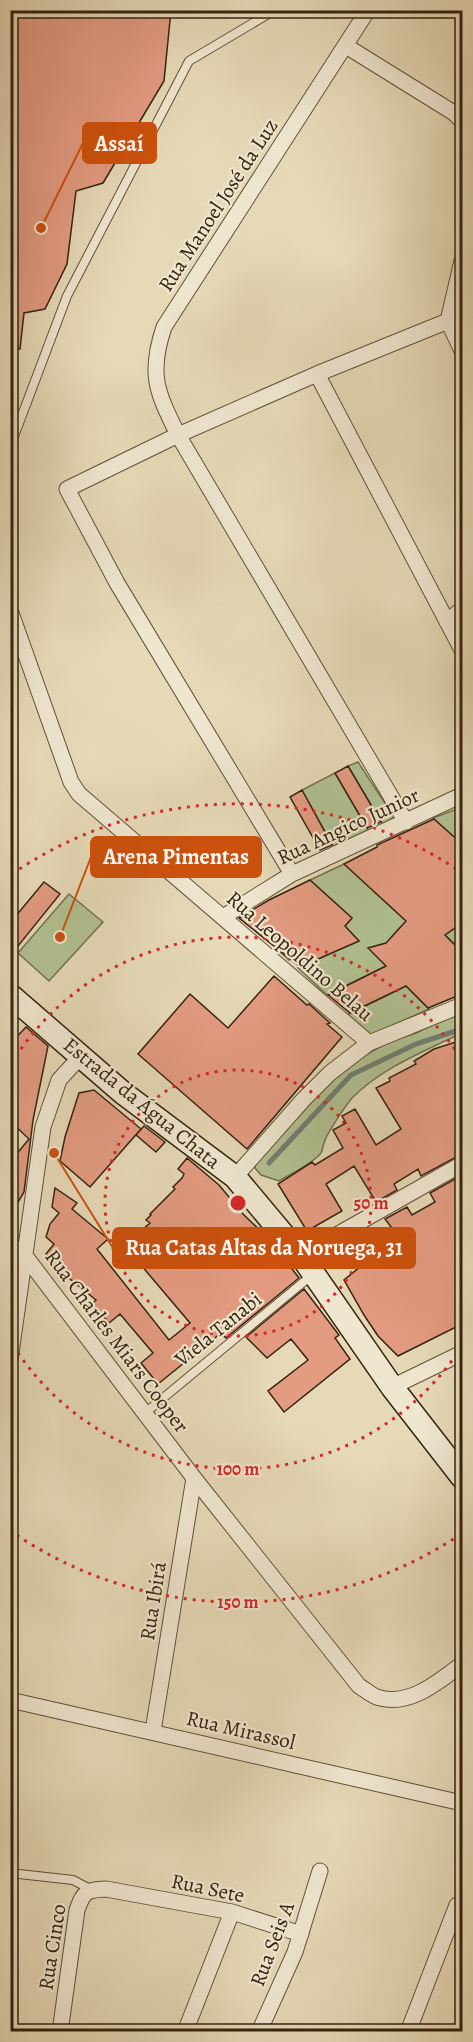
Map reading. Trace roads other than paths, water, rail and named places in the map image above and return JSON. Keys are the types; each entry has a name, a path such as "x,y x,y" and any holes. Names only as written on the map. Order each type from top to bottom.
{"street":[{"name":"Rua Manoel José da Luz","path":"368,10 164,327 157,348 155,369 159,396 178,435 406,822"},
{"path":"346,46 454,113 462,121"},
{"path":"462,261 448,321 462,351"},
{"path":"292,874 117,583 67,489 178,435 317,374 448,321"},
{"path":"317,374 462,651"},
{"path":"447,622 462,609"},
{"name":"Rua Leopoldino Belau","path":"10,610 67,771 79,794 369,1044"},
{"name":"Rua Angico Junior","path":"223,917 292,874 462,795"},
{"name":"Estrada da Água Chata","path":"10,995 123,1093 235,1177 308,1265 392,1387 462,1477"},
{"path":"235,1177 330,1073 369,1044 462,1005"},
{"path":"10,1360 43,1127 59,1080 81,1056"},
{"path":"308,1265 319,1245 462,1164"},
{"name":"Rua Charles Miars Cooper","path":"10,1245 26,1257 194,1478 359,1686 379,1698 403,1699 426,1690 462,1664"},
{"path":"392,1387 462,1353"},
{"name":"Rua Ibirá","path":"153,1731 194,1478"},
{"name":"Rua Mirassol","path":"10,1700 462,1803"},
{"name":"Rua Seis A","path":"259,2031 295,1952 320,1871"},
{"name":"Rua Sete","path":"98,1889 232,1912 301,1934"},
{"name":"Rua Cinco","path":"60,2031 77,1910 82,1896 98,1889"},
{"path":"408,2031 457,1905"},
{"path":"185,2031 232,1912"}],"lane":[{"path":"10,447 67,296 189,61 275,10"},
{"name":"Viela Tanabi","path":"144,1413 308,1265"},
{"path":"10,1873 73,1880 98,1889"}],"waterway":[{"path":"269,1163 351,1075 416,1044 462,1029"}],"place":[{"name":"Assaí","path":"41,228"},
{"name":"Arena Pimentas","path":"60,937"},
{"name":"Rua Catas Altas da Noruega, 31","path":"54,1153"}]}
